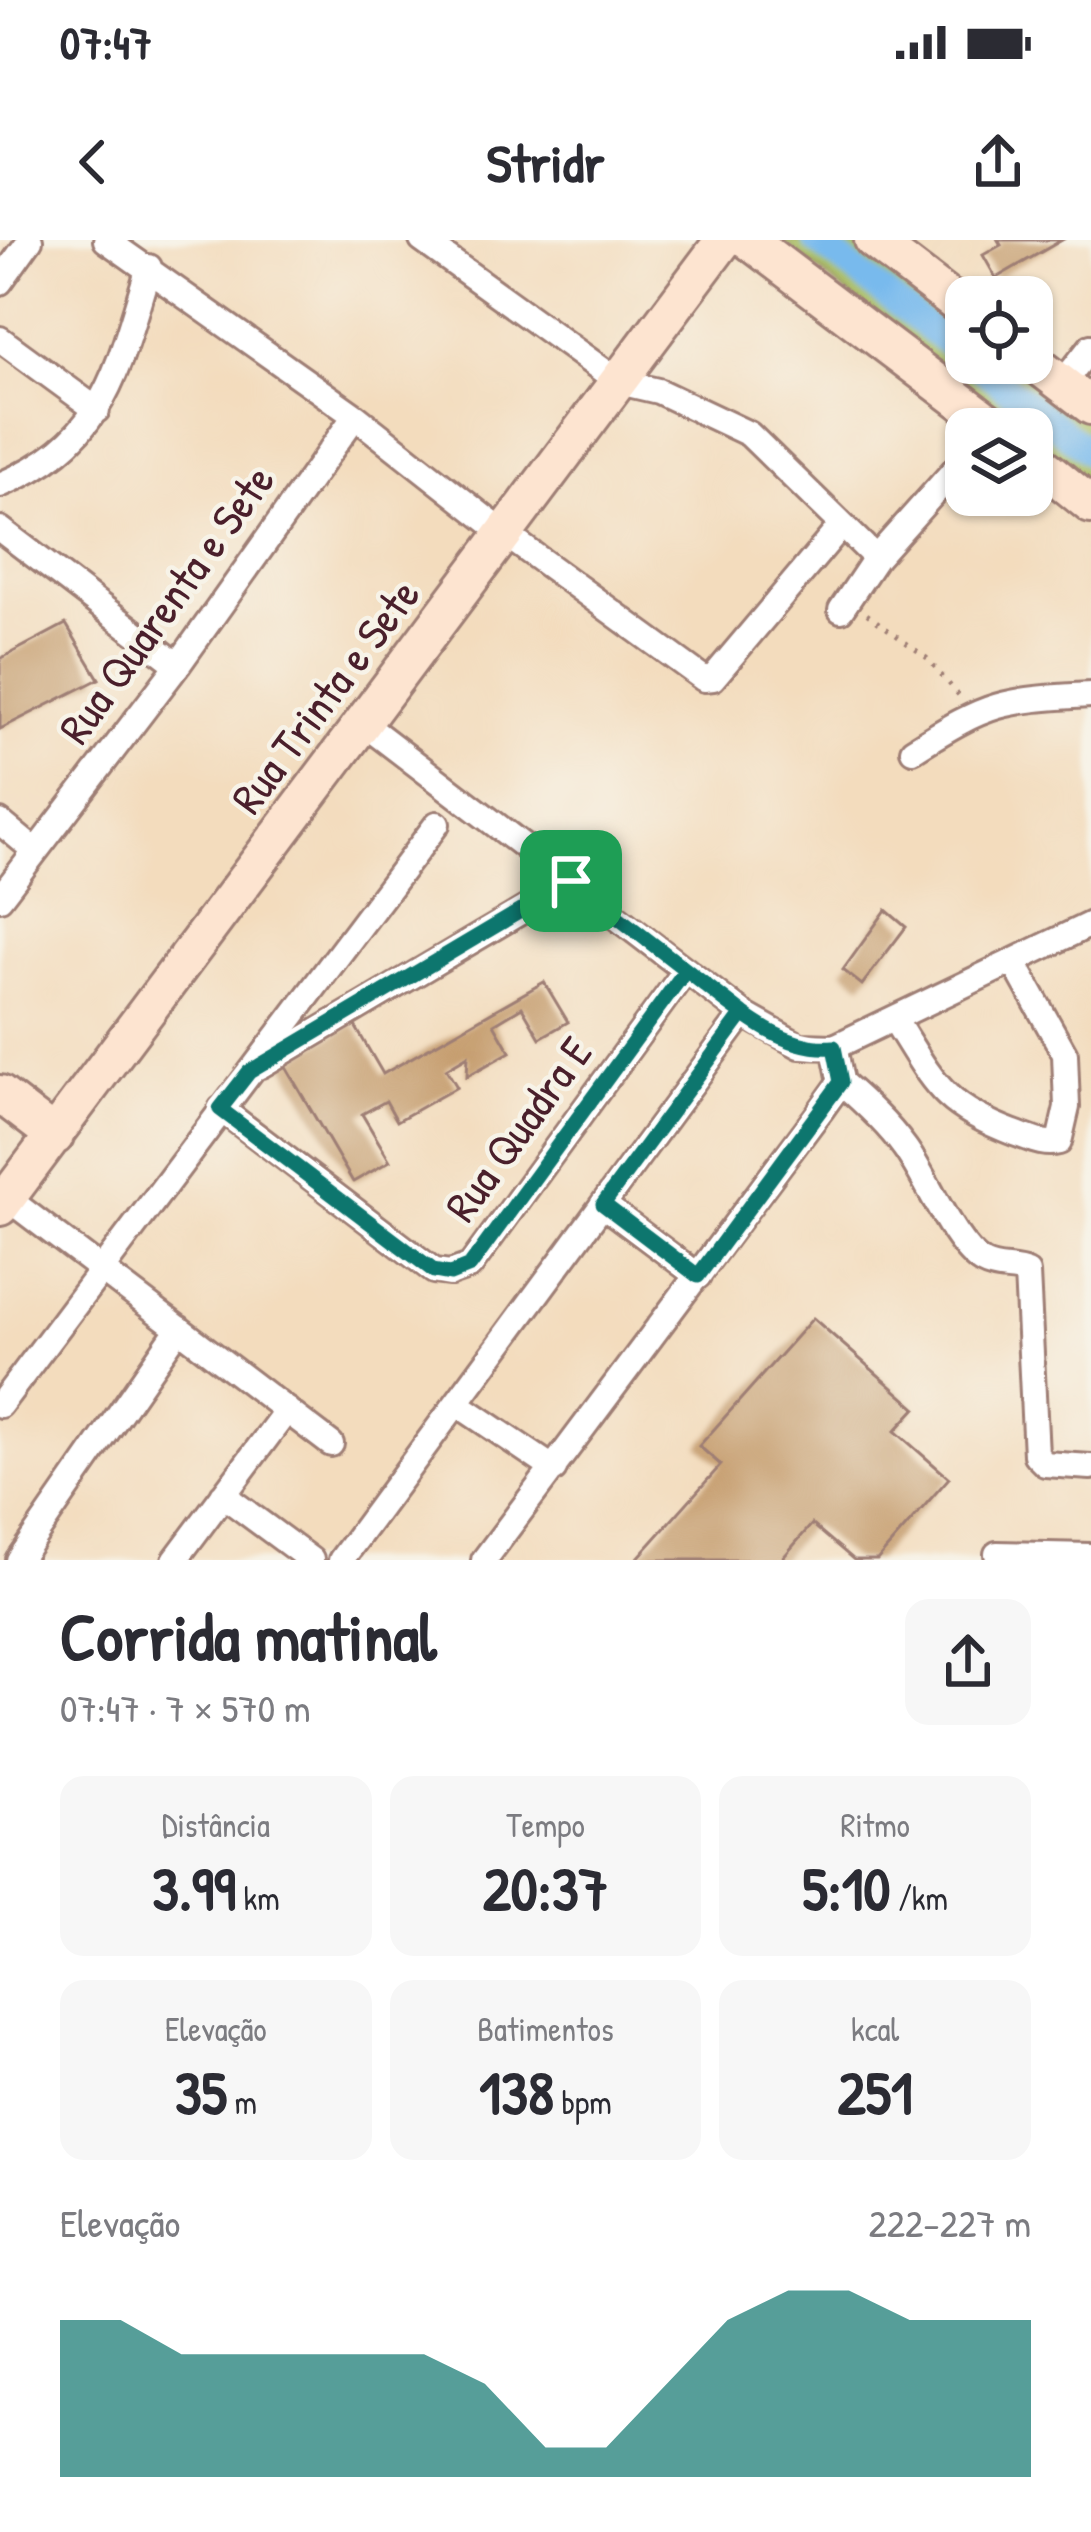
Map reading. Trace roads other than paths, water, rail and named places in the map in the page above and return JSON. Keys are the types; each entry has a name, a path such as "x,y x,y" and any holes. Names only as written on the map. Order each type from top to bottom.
{"street":[{"path":"0,282 30,240"},
{"path":"106,240 355,416 505,534 708,680 841,526"},
{"path":"422,240 619,382 658,392 749,434 876,558"},
{"name":"Rua Trinta e Sete","path":"3,1202 724,240"},
{"path":"748,240 967,408"},
{"path":"880,242 945,294"},
{"path":"0,485 40,469 97,410 118,371 149,267"},
{"path":"0,339 97,410"},
{"path":"1053,377 1077,395 1091,347"},
{"name":"Rua Quarenta e Sete","path":"0,898 178,665 355,416"},
{"path":"1053,474 1091,505"},
{"path":"844,605 876,558 945,482"},
{"path":"0,529 178,665"},
{"path":"913,750 976,712 1033,697 1091,695"},
{"path":"364,724 743,1014 800,1046 834,1047 1091,924"},
{"path":"0,822 35,851"},
{"path":"0,1405 437,824"},
{"path":"249,1072 571,881"},
{"path":"894,1019 929,1078 949,1101 1039,1142 1059,1142 1067,1107 1065,1054 1014,963"},
{"name":"Rua Quadra E","path":"220,1109 434,1271 461,1271 470,1266 686,970"},
{"path":"341,1560 743,1014"},
{"path":"834,1047 841,1082 907,1150 942,1211 976,1257 995,1268 1024,1270 1030,1284 1036,1455 1045,1465 1091,1466"},
{"path":"484,1560 841,1082"},
{"path":"0,1094 55,1136"},
{"path":"3,1202 100,1268 331,1444"},
{"path":"603,1204 698,1276"},
{"path":"18,1560 179,1328"},
{"path":"459,1405 554,1468"},
{"path":"175,1560 287,1410"},
{"path":"224,1495 311,1560"},
{"path":"997,1554 1091,1556"}],"waterway":[{"path":"815,240 945,341"},
{"path":"1001,384 1091,453"}]}
